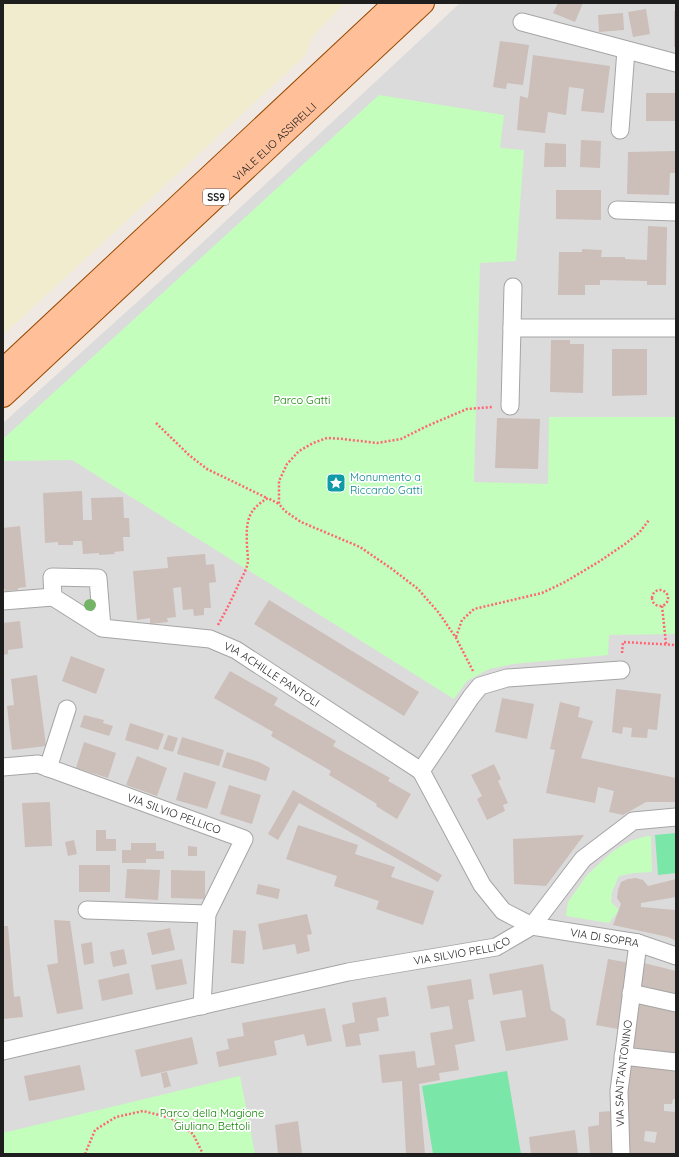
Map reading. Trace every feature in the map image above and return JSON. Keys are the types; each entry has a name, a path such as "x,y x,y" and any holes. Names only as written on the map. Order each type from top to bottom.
{"main road":[{"name":"VIALE ELIO ASSIRELLI","path":"5,386 395,3"},
{"name":"VIALE ELIO ASSIRELLI","path":"5,386 423,3"}],"street":[{"path":"522,22 676,63"},
{"path":"620,130 626,50"},
{"path":"617,210 676,212"},
{"path":"510,406 513,287"},
{"path":"512,328 676,328"},
{"path":"3,601 53,597 52,577 98,578 102,628"},
{"name":"VIA ACHILLE PANTOLI","path":"53,597 102,628 210,640 236,650 422,771 482,885 503,911 532,926"},
{"path":"422,771 471,697 480,686 507,678 621,670"},
{"path":"48,768 67,708"},
{"name":"VIA SILVIO PELLICO","path":"3,767 38,764 244,839 207,914 202,1006"},
{"name":"VIA SILVIO PELLICO","path":"3,1051 348,972 496,948 532,926 583,858 633,821 676,817"},
{"path":"87,910 207,914"},
{"name":"VIA DI SOPRA","path":"532,926 638,943 676,956"},
{"name":"VIA SANT'ANTONINO","path":"621,1154 619,1091 638,943"},
{"path":"631,993 676,1003"},
{"path":"623,1056 676,1062"}],"path":[{"path":"279,504 279,481 287,464 300,451 313,443 327,438 377,443 401,439 467,409 510,406"},
{"path":"156,423 189,455 207,469 279,504 285,511 301,522 360,547 418,589 439,613 456,638 480,686"},
{"path":"210,640 229,606 247,566 247,527 250,513 258,503 268,498"},
{"path":"456,638 462,620 474,609 542,593 565,582 625,544 639,533 650,520"},
{"path":"659,590 668,596 667,604 662,606 655,604 652,600 655,592 659,590"},
{"path":"662,606 666,644"},
{"path":"621,670 623,642 676,645"},
{"path":"85,1154 95,1130 116,1117 143,1111 171,1118 177,1122 193,1134 203,1154"}],"shaded area":[{"path":"3,3 346,3 313,36 305,56 3,335"},
{"path":"460,3 676,3 676,1154 3,1154 3,423 187,257"}],"green space":[{"name":"Parco Gatti","path":"379,95 504,115 500,148 524,150 516,261 480,263 474,482 548,484 549,417 676,417 676,634 609,635 608,655 513,664 489,669 467,681 454,699 72,460 3,461 3,439"},
{"path":"676,833 676,873 658,875 655,835"},
{"path":"651,836 652,872 619,876 612,892 611,902 619,910 609,923 566,916 568,902 587,875 613,851 630,841"},
{"path":"507,1071 521,1154 433,1154 422,1086"},
{"name":"Parco della Magione Giuliano Bettoli","path":"240,1076 255,1154 3,1154 3,1133"}],"building":[{"path":"558,3 583,3 575,22 553,13"},
{"path":"646,9 650,34 633,37 628,12"},
{"path":"674,11 676,11 676,47 674,47"},
{"path":"623,13 624,30 599,32 598,15"},
{"path":"500,41 529,45 523,85 507,83 506,89 493,87"},
{"path":"533,55 610,66 604,113 581,111 584,89 569,87 566,115 548,112 545,133 517,130 520,96 528,98"},
{"path":"646,93 676,93 676,121 646,121"},
{"path":"581,140 601,141 600,168 580,167"},
{"path":"545,143 566,144 566,167 544,167"},
{"path":"676,151 676,173 670,173 669,195 627,194 628,152"},
{"path":"556,190 601,190 601,220 556,219"},
{"path":"648,226 667,227 666,285 647,285 647,281 600,280 600,285 585,285 585,295 558,295 559,252 582,252 582,249 602,250 601,257 625,257 625,259 647,260"},
{"path":"551,340 570,340 570,344 584,344 583,393 550,392"},
{"path":"612,349 647,349 647,395 612,396"},
{"path":"497,418 540,419 538,469 495,468"},
{"path":"82,491 83,520 92,520 91,498 123,497 124,518 129,518 130,537 123,537 124,551 114,552 115,554 83,554 82,541 73,541 73,545 58,545 58,542 45,543 43,493"},
{"path":"20,526 26,587 18,588 18,590 5,591 5,589 3,589 3,528"},
{"path":"205,554 206,565 214,564 216,582 209,583 211,608 204,608 204,615 194,616 193,609 183,610 181,587 173,588 176,617 167,618 168,622 150,624 150,618 137,620 133,571 168,568 167,557"},
{"path":"269,600 419,692 404,716 254,624"},
{"path":"20,621 23,648 8,650 8,654 3,655 3,623"},
{"path":"71,656 105,669 96,694 62,681"},
{"path":"230,671 278,698 274,705 336,741 333,746 390,778 388,781 411,794 397,819 376,806 377,804 329,775 331,771 271,736 273,732 214,698"},
{"path":"37,675 46,746 12,750 7,706 14,705 11,679"},
{"path":"616,689 661,694 657,730 648,729 647,738 631,737 632,728 623,727 622,734 612,732"},
{"path":"502,698 534,704 527,739 495,732"},
{"path":"560,702 580,707 578,717 593,721 581,758 676,778 676,802 646,802 623,815 609,812 614,791 598,787 595,803 546,793 555,750 550,749"},
{"path":"84,715 104,720 103,723 113,726 109,736 80,727"},
{"path":"130,723 164,734 158,750 125,740"},
{"path":"168,735 178,738 173,752 163,749"},
{"path":"182,737 224,750 219,766 177,754"},
{"path":"84,742 116,753 108,778 76,768"},
{"path":"227,752 259,762 270,768 266,781 222,767"},
{"path":"137,756 167,768 157,796 126,785"},
{"path":"494,764 501,779 498,781 508,803 503,805 505,811 487,820 477,799 482,796 471,775"},
{"path":"184,772 216,782 207,809 176,800"},
{"path":"229,785 261,795 252,824 220,814"},
{"path":"293,790 442,875 438,882 299,803 278,840 268,834"},
{"path":"50,802 52,846 25,847 22,803"},
{"path":"298,825 358,845 355,854 395,867 391,877 434,891 423,925 376,909 379,901 334,886 337,876 286,859"},
{"path":"96,830 106,830 106,839 116,839 116,851 96,851"},
{"path":"584,835 546,886 514,884 513,839"},
{"path":"74,840 77,854 68,856 65,842"},
{"path":"131,843 156,843 156,851 164,851 164,859 146,859 146,863 122,863 122,850 131,850"},
{"path":"188,846 197,847 197,856 188,856"},
{"path":"79,865 110,865 110,892 79,892"},
{"path":"127,869 160,870 158,900 125,898"},
{"path":"171,870 205,871 205,899 171,898"},
{"path":"636,878 643,880 648,886 676,879 676,897 641,903 641,907 676,910 676,941 668,937 613,925 621,904 617,898 621,882"},
{"path":"258,884 280,889 278,899 256,894"},
{"path":"307,914 312,934 307,935 310,951 297,954 295,944 263,950 258,924"},
{"path":"54,920 70,921 83,1009 57,1014 47,965 58,963"},
{"path":"3,926 8,926 14,997 20,996 23,1017 3,1019"},
{"path":"170,928 175,950 152,955 147,933"},
{"path":"233,930 246,931 244,964 231,963"},
{"path":"92,942 94,963 84,965 81,944"},
{"path":"124,949 127,964 113,967 110,952"},
{"path":"182,959 187,984 156,990 151,965"},
{"path":"608,959 630,963 618,1029 596,1025"},
{"path":"644,963 676,971 676,999 638,990"},
{"path":"543,964 551,1010 565,1019 568,1040 506,1051 500,1021 526,1017 522,990 493,995 489,974"},
{"path":"129,973 133,994 102,1001 98,980"},
{"path":"471,979 474,999 468,1000 475,1041 455,1045 459,1070 439,1073 440,1080 419,1084 425,1154 406,1154 402,1081 382,1083 379,1055 415,1051 417,1068 435,1065 430,1033 453,1029 449,1006 431,1009 427,986"},
{"path":"386,997 389,1016 377,1018 379,1031 359,1034 361,1045 346,1047 342,1025 355,1022 352,1003"},
{"path":"639,1000 676,1007 676,1057 631,1052"},
{"path":"325,1008 332,1041 307,1046 304,1034 274,1041 277,1055 219,1067 216,1052 229,1049 227,1039 244,1036 242,1023"},
{"path":"192,1037 198,1064 141,1077 135,1050"},
{"path":"629,1061 676,1065 676,1099 673,1099 672,1104 664,1104 664,1111 676,1112 676,1154 625,1154 623,1147","holes":["645,1131 657,1132 655,1143 644,1141"]},
{"path":"80,1065 85,1090 29,1101 24,1076"},
{"path":"167,1072 171,1086 164,1088 161,1073"},
{"path":"612,1111 615,1154 590,1154 588,1127 599,1125 599,1112"},
{"path":"298,1121 302,1154 278,1154 275,1125"},
{"path":"575,1130 578,1154 531,1154 529,1137"}],"place":[{"name":"Monumento a Riccardo Gatti","path":"336,483"}]}
